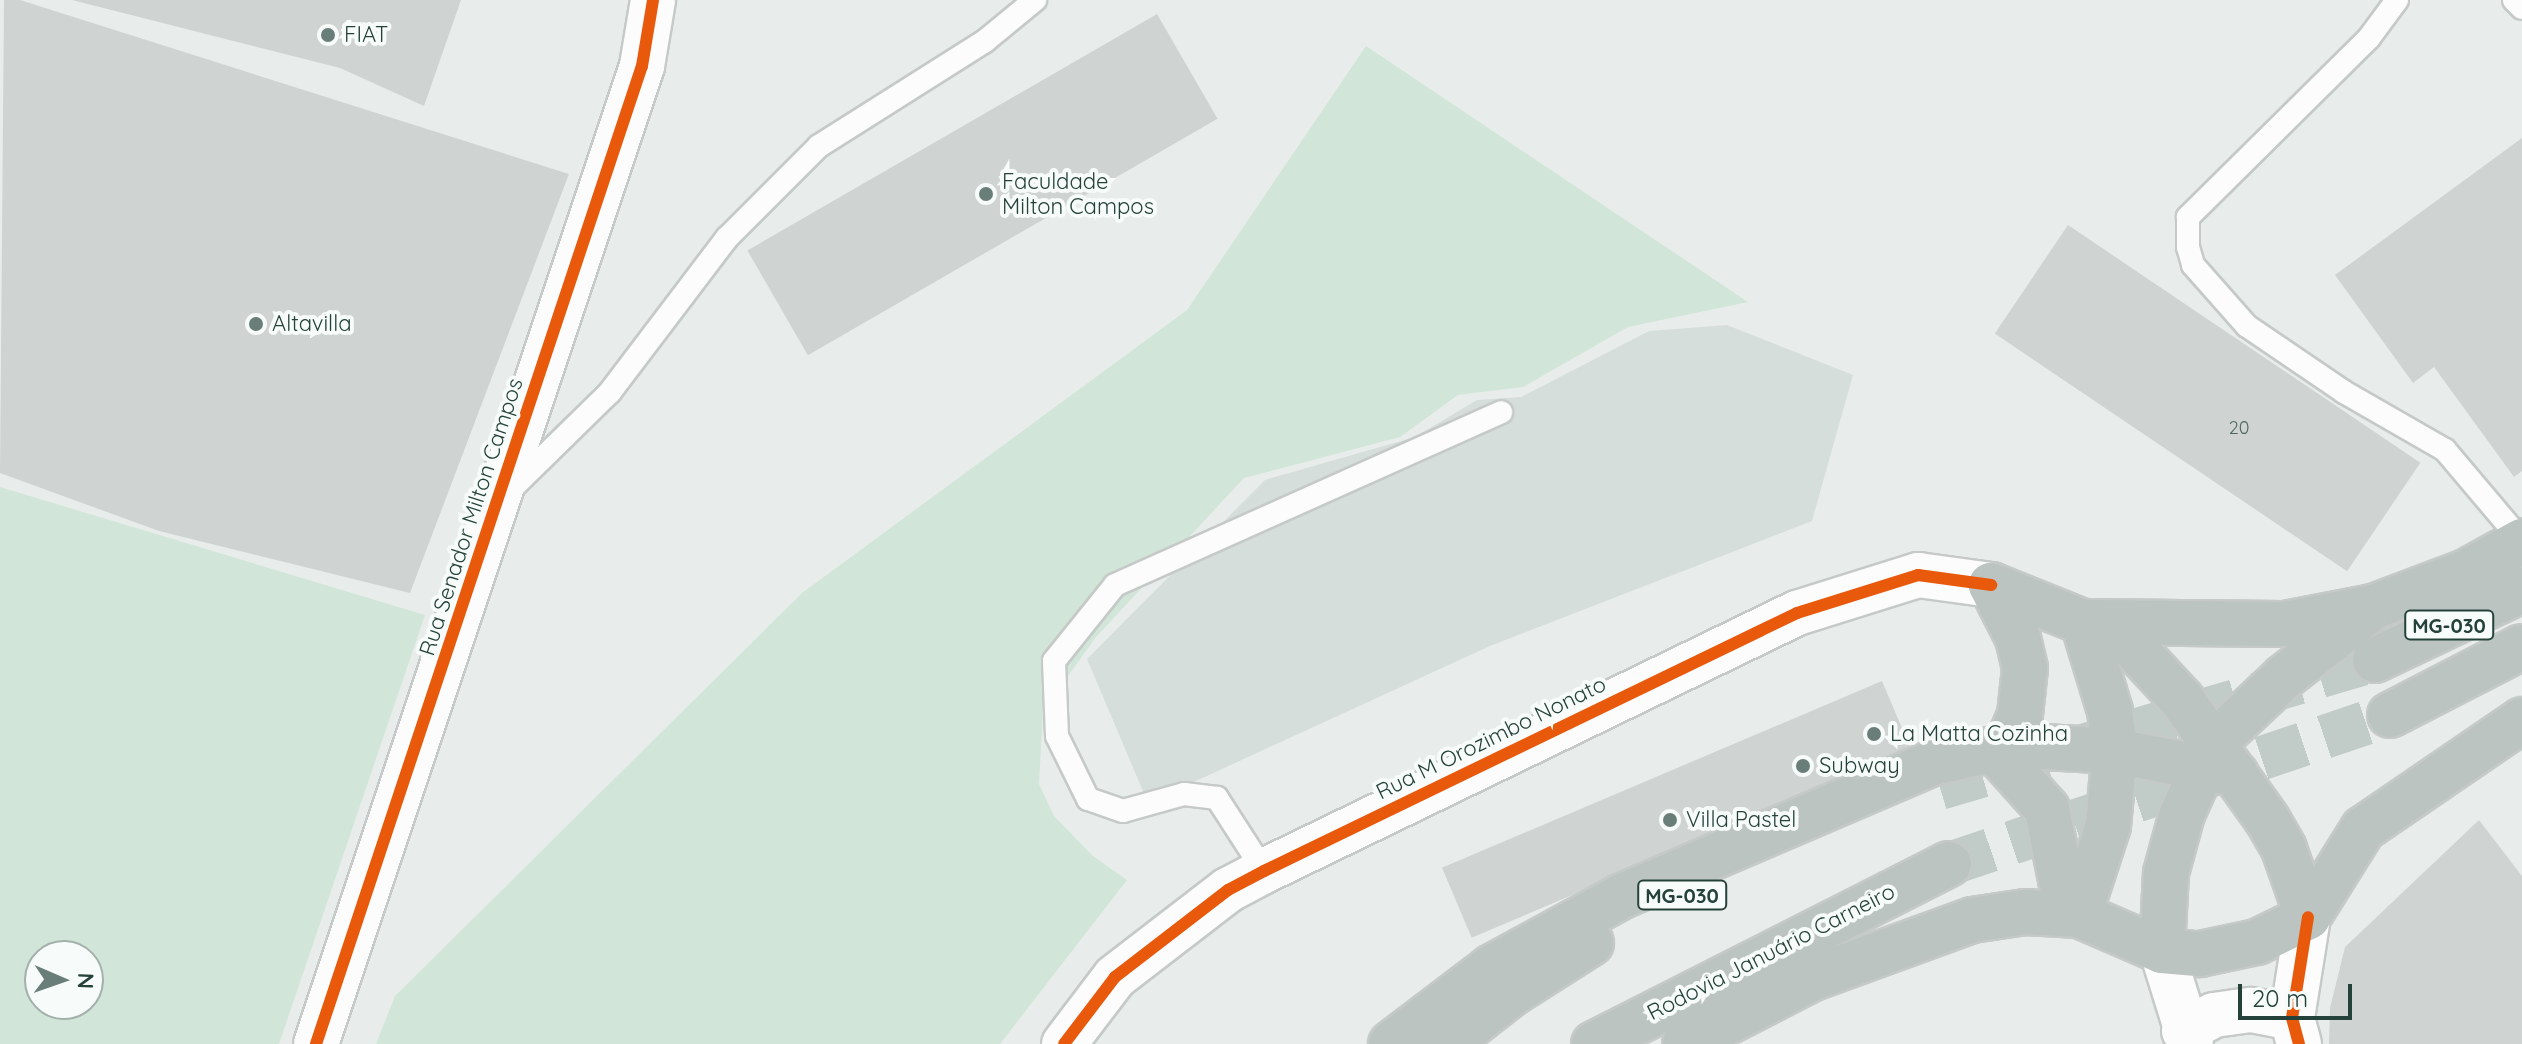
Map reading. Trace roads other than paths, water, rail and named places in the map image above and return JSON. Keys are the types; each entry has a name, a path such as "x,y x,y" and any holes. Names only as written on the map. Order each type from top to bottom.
{"highway":[{"path":"1991,585 2097,622 2284,624 2373,607 2466,572 2522,541"},
{"path":"1991,585 2018,638 2026,685"},
{"name":"MG-030","path":"2375,660 2522,590"},
{"path":"2162,951 2166,873 2217,762 2284,677 2373,607"},
{"path":"2000,747 2026,685 2097,622"},
{"path":"2079,915 2108,826 2115,751 2097,622"},
{"path":"2097,622 2217,762 2284,849 2308,917"},
{"name":"MG-030","path":"2390,715 2522,647"},
{"path":"1685,1044 1813,978 1972,920 2025,912 2079,915 2162,951 2200,954 2257,942 2308,917 2363,829 2522,720"},
{"path":"1391,1044 1492,967 1622,896 1933,763 2000,747 2115,751 2217,762"},
{"path":"2000,747 2047,809 2063,890 2079,915"},
{"name":"MG-030","path":"1447,1044 1511,994 1627,921 1800,841 1940,788"},
{"name":"Rodovia Januário Carneiro","path":"1594,1044 1949,864"}],"street":[{"name":"Rua Senador Milton Campos","path":"316,1044 642,66 653,0"},
{"name":"Rua M Orozimbo Nonato","path":"1064,1044 1115,977 1228,890 1264,871 1797,613 1918,575 1991,585"},
{"path":"2162,951 2188,1038 2214,1015 2251,1010 2296,1031 2308,917"}],"lane":[{"path":"496,504 610,392 727,238 819,146 985,41 1035,0"},
{"path":"2397,0 2369,38 2304,96 2188,217 2188,247 2193,265 2247,326 2344,392 2445,450 2522,541"},
{"path":"2514,0 2522,8"},
{"path":"1264,871 1217,798 1184,794 1123,811 1088,799 1057,736 1054,661 1115,585 1501,412"}],"tunnel":[{"path":"1940,788 2375,660"},
{"path":"1949,864 2390,715"}],"place":[{"name":"FIAT","path":"328,35"},
{"name":"Faculdade Milton Campos","path":"986,194"},
{"name":"Altavilla","path":"256,324"},
{"name":"La Matta Cozinha","path":"1874,734"},
{"name":"Subway","path":"1803,766"},
{"name":"Villa Pastel","path":"1670,820"}]}
